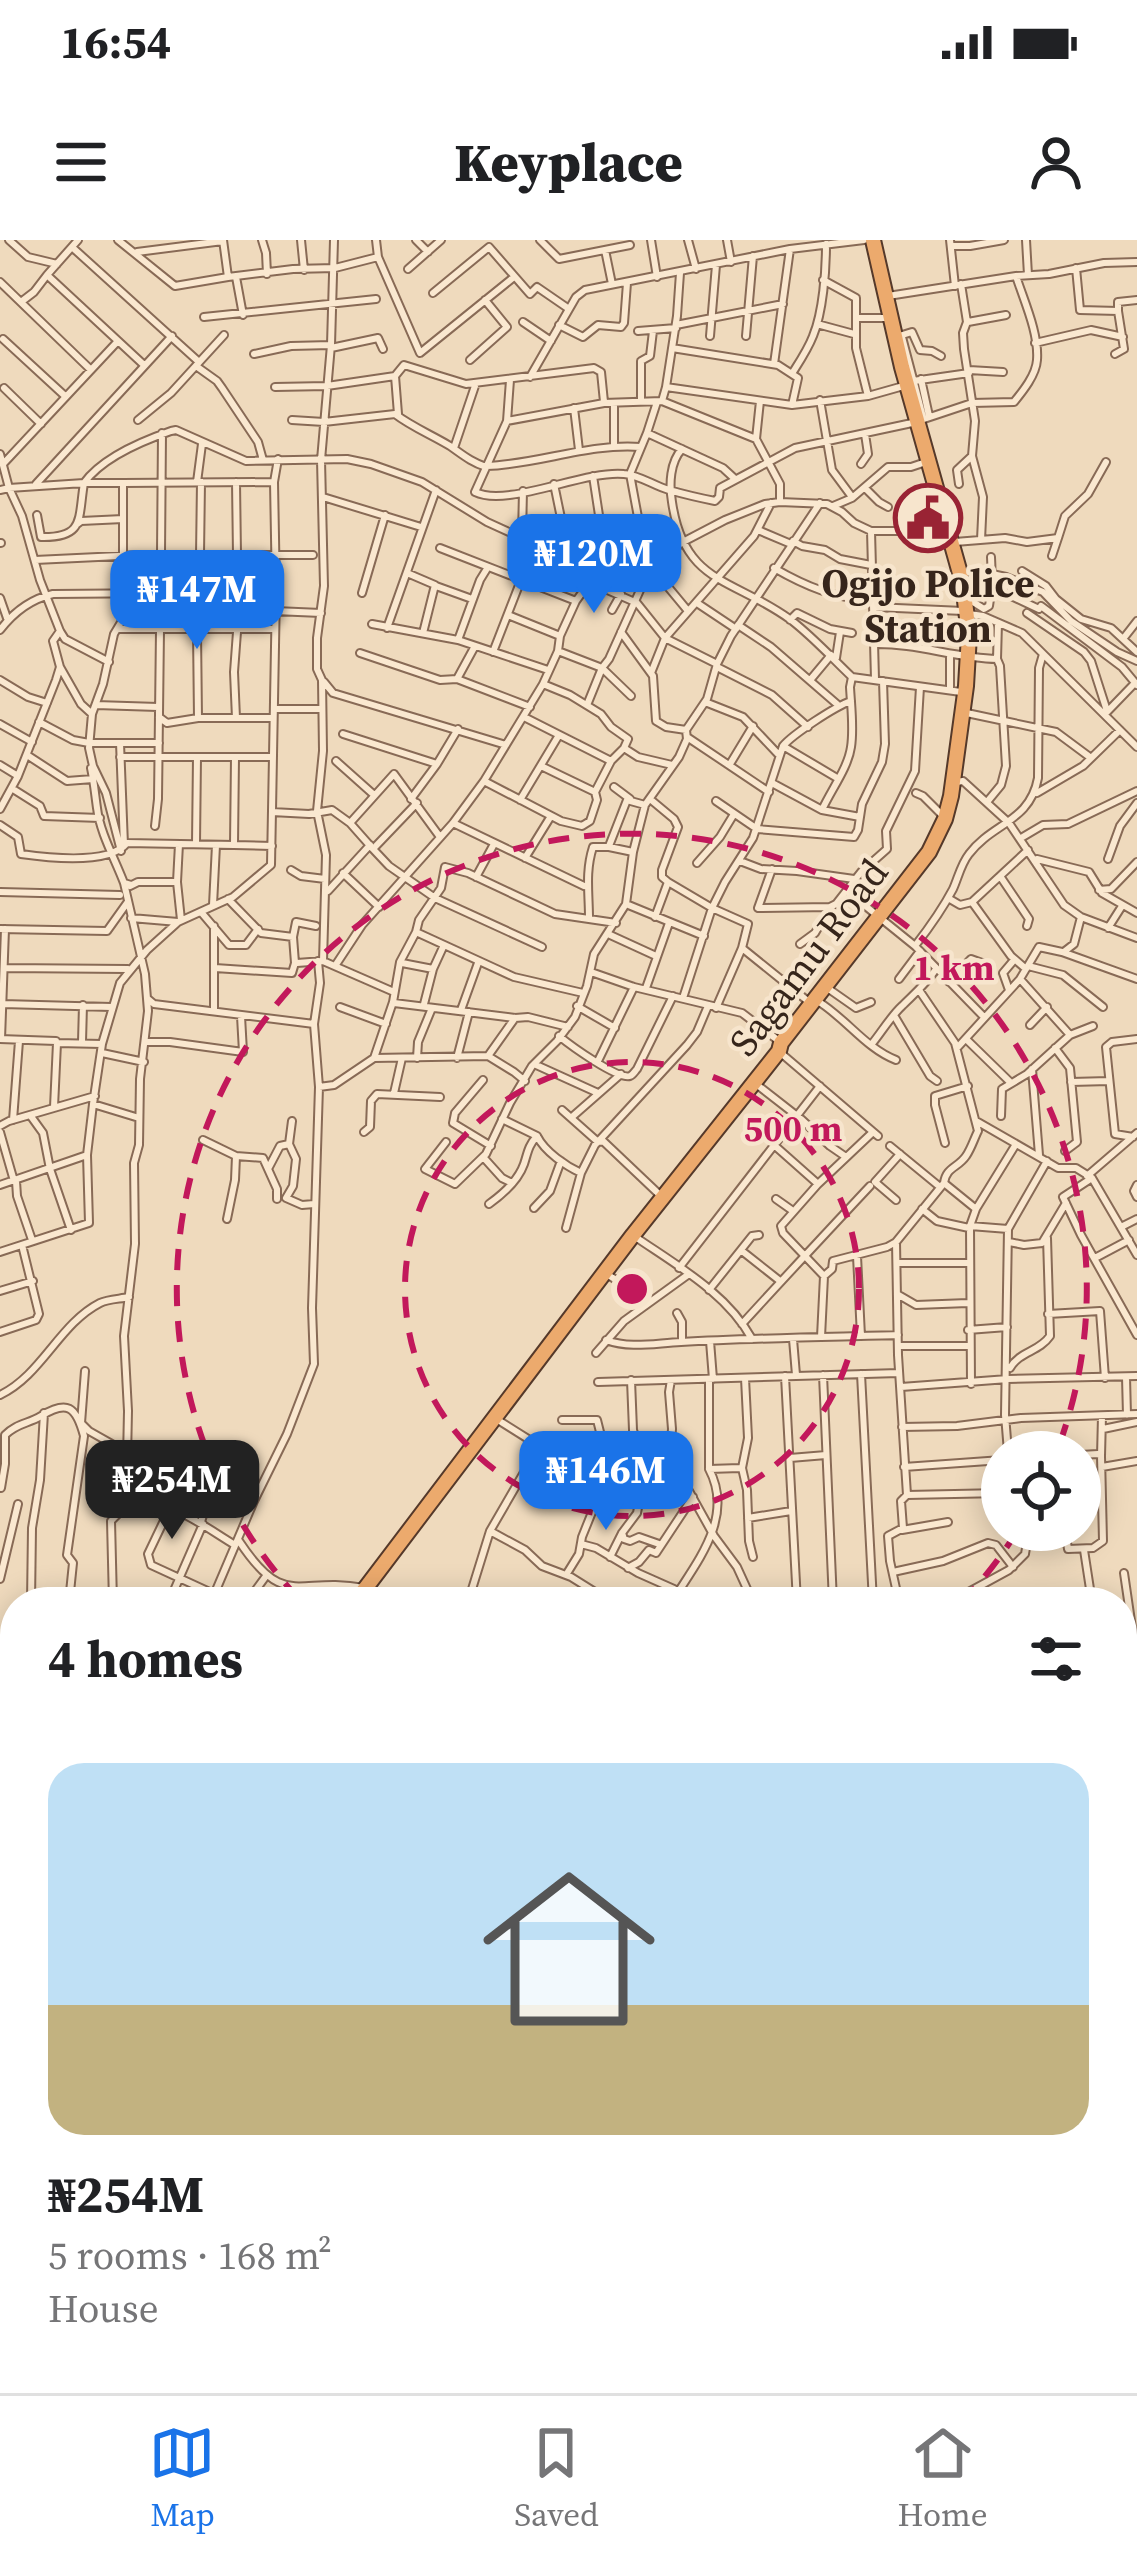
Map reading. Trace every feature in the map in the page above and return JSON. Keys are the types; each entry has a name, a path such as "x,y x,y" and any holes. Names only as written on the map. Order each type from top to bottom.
{"highway":[{"name":"Sagamu Road","path":"366,1587 929,852 945,819 962,712 957,691 968,664 967,612 929,462 924,418 890,318 889,296 872,240"}],"street":[{"path":"8,240 28,257 57,264"},
{"path":"118,240 175,286 292,269 335,268 378,257"},
{"path":"136,253 184,242 223,240 243,315"},
{"path":"262,240 267,274"},
{"path":"301,240 304,271"},
{"path":"334,240 321,460 324,574 316,669 333,693 506,745"},
{"path":"376,240 378,257 420,352 514,277"},
{"path":"416,240 428,252"},
{"path":"408,268 441,240"},
{"path":"434,293 499,240"},
{"path":"540,240 559,259 630,245"},
{"path":"585,240 590,252"},
{"path":"651,240 657,277"},
{"path":"688,240 696,269"},
{"path":"727,240 731,262"},
{"path":"530,377 581,292 822,243 872,240"},
{"path":"981,540 982,488 972,456 976,433 963,332 967,322 950,243 970,246 1004,240"},
{"path":"1026,240 1028,275"},
{"path":"21,302 75,243 217,381 258,442 263,460"},
{"path":"793,373 817,324 824,280 822,243"},
{"path":"489,248 530,294 537,287 569,309"},
{"path":"774,364 790,249"},
{"path":"605,250 613,284"},
{"path":"746,336 753,256"},
{"path":"941,356 920,350 912,332 898,336 889,296 1137,262"},
{"path":"710,336 716,265"},
{"path":"1076,268 1081,310 1118,310"},
{"path":"680,273 666,387 630,474 645,555 688,611"},
{"path":"47,275 144,365"},
{"path":"510,380 507,421 475,491 489,497 593,476 630,474 712,501 719,497 720,488 795,448 865,434 972,403 1017,400 1036,367 1035,343 1016,276"},
{"path":"824,280 856,298 855,335 868,396"},
{"path":"0,282 91,370"},
{"path":"560,325 583,337 598,325 621,327 627,283"},
{"path":"204,317 376,299"},
{"path":"470,360 507,327 485,299"},
{"path":"1115,354 1123,351 1118,302 1137,300"},
{"path":"638,331 783,304"},
{"path":"967,322 1006,315"},
{"path":"856,318 890,318"},
{"path":"523,322 551,341"},
{"path":"817,324 855,335"},
{"path":"1035,343 1091,330 1123,338"},
{"path":"640,400 640,362 650,356 653,331"},
{"path":"138,420 155,409 224,335"},
{"path":"34,486 172,336"},
{"path":"254,354 378,338 383,349"},
{"path":"3,339 65,396"},
{"path":"3,464 118,341"},
{"path":"671,348 774,364 798,380 792,405"},
{"path":"398,416 395,376 406,364 448,380 476,383 598,369 604,403"},
{"path":"666,387 792,405 868,396 969,372 1003,372"},
{"path":"275,387 326,386 395,376"},
{"path":"454,449 476,383"},
{"path":"4,388 41,424"},
{"path":"820,400 832,470 852,498"},
{"path":"507,421 604,403 660,401 756,439"},
{"path":"760,401 756,439 780,484 781,502"},
{"path":"614,403 614,446"},
{"path":"574,408 579,450"},
{"path":"292,420 324,422 390,413 468,461 487,467 579,450 641,447"},
{"path":"587,705 653,570 681,543 725,520 771,502 833,506 871,530 902,531 945,518 947,502 924,418"},
{"path":"76,524 84,483 91,474 176,430 238,459 347,459 371,464 422,482 488,522 585,567 672,550"},
{"path":"647,433 723,468 735,479"},
{"path":"161,554 162,434"},
{"path":"861,464 868,454 865,434"},
{"path":"200,555 202,444"},
{"path":"682,449 675,459 670,490 681,543 717,580 790,620 852,677 957,691 950,654"},
{"path":"0,454 4,489 22,516 60,632 109,662"},
{"path":"958,484 957,470 972,456"},
{"path":"0,1252 89,1223 87,1155 94,1100 120,983 179,921 228,899 271,865 274,482 278,459"},
{"path":"1052,556 1065,516 1088,494 1106,461"},
{"path":"833,506 852,498 888,466 929,462"},
{"path":"335,966 349,942 484,781 543,684 576,601 603,564 593,476"},
{"path":"236,482 237,555"},
{"path":"4,489 84,483 274,482"},
{"path":"123,483 123,619 114,634 88,743 123,848"},
{"path":"554,484 569,559"},
{"path":"865,488 888,507"},
{"path":"387,628 436,490"},
{"path":"522,536 523,491"},
{"path":"323,497 421,527"},
{"path":"652,673 665,638 758,530 771,502"},
{"path":"446,1142 425,1169 455,1184 483,1158 534,1064 576,1014 595,954 626,904 632,852 647,801 680,757 686,733 705,703 737,627 820,503"},
{"path":"37,515 41,537 64,537 81,521 123,519"},
{"path":"362,593 385,515"},
{"path":"758,530 825,550 840,560 871,565"},
{"path":"716,801 757,829 856,835 862,804 886,744 874,644 871,530"},
{"path":"952,542 1058,538"},
{"path":"313,555 322,541"},
{"path":"440,548 576,601"},
{"path":"35,560 161,554 313,555"},
{"path":"313,555 324,574"},
{"path":"991,557 992,589 1021,590 1059,637 1091,661 1106,713"},
{"path":"458,640 488,567"},
{"path":"774,568 802,584 842,597 967,612 1022,633 1137,747"},
{"path":"1022,571 1081,619 1111,628 1137,657"},
{"path":"407,573 472,599"},
{"path":"992,574 1009,586 1045,596 1071,621 1117,652 1137,657"},
{"path":"493,652 521,580"},
{"path":"590,581 637,603 665,638 772,695 808,727"},
{"path":"423,633 434,585"},
{"path":"4,618 46,595 276,592"},
{"path":"612,610 621,594"},
{"path":"1022,633 1045,596"},
{"path":"0,598 4,618 0,630"},
{"path":"697,603 752,633 838,705"},
{"path":"275,611 321,613"},
{"path":"1035,611 1122,668 1136,683 1106,713"},
{"path":"790,620 797,614 852,633"},
{"path":"508,615 560,637"},
{"path":"1123,640 1137,621"},
{"path":"987,802 1005,773 998,623"},
{"path":"372,624 458,640 548,670"},
{"path":"119,628 274,629"},
{"path":"155,826 160,630"},
{"path":"197,630 198,718"},
{"path":"236,718 237,631"},
{"path":"60,632 53,641 60,667 81,704 93,710 158,712 167,723 322,709"},
{"path":"621,632 652,673 656,721 686,733 729,765 770,787 822,810 860,817"},
{"path":"811,679 833,657 840,632"},
{"path":"874,644 950,654 968,664"},
{"path":"458,679 475,646"},
{"path":"558,651 602,668 632,696"},
{"path":"359,653 440,680 458,679 530,707"},
{"path":"1035,795 1043,654"},
{"path":"949,665 997,659"},
{"path":"0,808 18,776 60,667"},
{"path":"822,810 851,749 852,677"},
{"path":"0,680 47,704"},
{"path":"217,1587 314,1364 319,1087 314,1024 326,895 326,856 317,812 323,751 322,680"},
{"path":"484,781 551,816 587,824 597,800 595,792 628,740 601,714 543,684"},
{"path":"800,944 815,933 830,907 888,848 886,830 913,779 920,687"},
{"path":"683,998 712,908 757,829 783,746 850,701"},
{"path":"705,703 734,711 778,755"},
{"path":"962,712 1037,726 1059,734 1091,758"},
{"path":"524,717 611,761"},
{"path":"39,722 88,743 159,743"},
{"path":"0,724 32,742"},
{"path":"729,765 753,726"},
{"path":"326,895 414,801 458,729"},
{"path":"899,979 968,855 992,832 1009,824 1035,795 1073,772 1120,730"},
{"path":"343,734 436,764"},
{"path":"520,800 560,735"},
{"path":"120,743 123,848"},
{"path":"783,746 837,778"},
{"path":"624,748 638,757 673,765"},
{"path":"26,755 68,781 93,779"},
{"path":"120,757 272,757"},
{"path":"234,845 235,757"},
{"path":"196,844 197,758"},
{"path":"336,761 374,794"},
{"path":"0,765 18,776"},
{"path":"93,766 100,818 125,889 150,1005 140,1079 134,1244 124,1336 126,1506"},
{"path":"541,766 595,792"},
{"path":"350,823 394,774 440,837"},
{"path":"952,784 964,781 1009,824 1064,905 1081,917 1137,938"},
{"path":"566,1228 581,1173 598,1142 697,1031 742,948 748,924 662,877 678,824 647,801 629,799 614,787"},
{"path":"12,788 40,806 44,816 100,818"},
{"path":"1020,838 1043,824 1068,824 1137,790"},
{"path":"916,794 945,819"},
{"path":"609,847 629,799"},
{"path":"1108,859 1120,826 1137,802"},
{"path":"272,812 332,810 404,877 435,898 542,947"},
{"path":"697,862 734,814"},
{"path":"525,858 551,816"},
{"path":"453,823 584,886"},
{"path":"0,825 18,837 20,854 111,855 123,848 179,844 272,846"},
{"path":"476,877 494,843"},
{"path":"179,844 179,921"},
{"path":"213,905 216,845"},
{"path":"589,918 586,877 592,850 596,846 632,852"},
{"path":"948,898 960,905 972,902 1031,854"},
{"path":"1031,854 1089,872 1099,890 1132,908 1108,928"},
{"path":"740,861 761,869 855,879"},
{"path":"1099,890 1111,889 1137,862"},
{"path":"374,1058 393,1002 400,962 419,920 441,888 445,867 555,914 616,923"},
{"path":"772,869 758,908 830,907"},
{"path":"291,870 325,879"},
{"path":"343,873 379,907"},
{"path":"1000,876 1029,919 1027,926"},
{"path":"0,892 125,889 146,881 177,882"},
{"path":"655,917 668,882"},
{"path":"847,891 918,948 984,1017"},
{"path":"228,899 260,932 293,937"},
{"path":"972,902 1014,960 1064,975 1103,1007"},
{"path":"53,1107 60,1042 0,1039 2,929 107,931 128,903"},
{"path":"626,904 704,936"},
{"path":"200,911 235,947 246,945 258,929"},
{"path":"1062,952 1074,944 1081,917"},
{"path":"131,918 179,921"},
{"path":"215,968 292,973 296,922 316,926"},
{"path":"646,988 669,923"},
{"path":"214,926 214,1010"},
{"path":"416,932 523,980 584,993"},
{"path":"608,934 656,956"},
{"path":"417,1058 434,969 444,945"},
{"path":"957,1048 1020,979 1039,947 1137,979"},
{"path":"742,948 818,997 871,1045 896,1060"},
{"path":"949,982 971,959 982,963"},
{"path":"1003,974 1014,960"},
{"path":"295,963 320,961 394,992"},
{"path":"400,962 434,969"},
{"path":"457,1058 478,963"},
{"path":"4,968 132,969"},
{"path":"871,1045 936,969"},
{"path":"994,970 1003,974 1009,990"},
{"path":"590,971 634,987 742,1013 875,1134 818,1184 781,1226 824,1276"},
{"path":"1020,979 1070,1035"},
{"path":"598,1061 634,987"},
{"path":"821,1337 824,1276 835,1259 896,1242 942,1185 944,1175 964,1160 978,1133 957,1048 919,990"},
{"path":"559,1036 625,1076 634,1073 673,996"},
{"path":"818,997 858,1008 871,1002"},
{"path":"393,1002 528,1017 568,1027"},
{"path":"3,1004 111,1007"},
{"path":"82,1042 83,1005"},
{"path":"150,1005 314,1024"},
{"path":"577,1006 615,1028"},
{"path":"340,1007 386,1024"},
{"path":"1030,1025 1047,1007"},
{"path":"145,1042 242,1052 241,1016"},
{"path":"895,1017 937,1081"},
{"path":"488,1057 514,1018"},
{"path":"1001,1116 1002,1089 1070,1035 1093,1026"},
{"path":"966,1039 1013,1082"},
{"path":"1135,1135 1115,1134 1107,1045 1137,1040"},
{"path":"14,1120 19,1041"},
{"path":"57,1043 82,1042 144,1062"},
{"path":"1055,1048 1068,1065 1077,1142 1065,1151"},
{"path":"319,1087 329,1087 374,1058 488,1057 525,1082"},
{"path":"394,1094 402,1058"},
{"path":"534,1064 598,1093"},
{"path":"1007,1431 1008,1229 1043,1158 1032,1069"},
{"path":"572,1117 621,1074"},
{"path":"483,1080 455,1113 453,1123 490,1146"},
{"path":"1071,1082 1109,1081"},
{"path":"754,1083 846,1157"},
{"path":"680,1268 820,1086"},
{"path":"945,1143 935,1096 968,1086"},
{"path":"364,1132 370,1127 372,1096 440,1097"},
{"path":"32,1240 0,1129 53,1107 94,1100 139,1118"},
{"path":"562,1110 663,1198"},
{"path":"30,1115 44,1133 50,1169 71,1230"},
{"path":"502,1119 537,1136 561,1161 581,1173"},
{"path":"292,1121 289,1144 296,1159 293,1186 286,1198 302,1205 315,1204"},
{"path":"978,1122 1061,1169 1076,1168 1090,1177 1137,1255"},
{"path":"1135,1135 1065,1195 1066,1206 1137,1335"},
{"path":"489,1204 512,1183 537,1136"},
{"path":"203,1140 236,1156 259,1156 269,1167 277,1198"},
{"path":"269,1167 280,1146 289,1144"},
{"path":"970,1384 970,1227 1016,1144"},
{"path":"773,1145 818,1184"},
{"path":"890,1146 976,1209"},
{"path":"896,1200 875,1182 900,1154"},
{"path":"0,1185 87,1155"},
{"path":"227,1219 236,1156"},
{"path":"483,1158 512,1183"},
{"path":"534,1208 550,1191 561,1161"},
{"path":"742,1324 803,1256 852,1212 870,1186"},
{"path":"1137,1186 1137,1197"},
{"path":"776,1199 793,1211"},
{"path":"1043,1241 1066,1206"},
{"path":"922,1209 937,1221 1008,1229"},
{"path":"1121,1227 1137,1219"},
{"path":"633,1235 709,1290 752,1340"},
{"path":"709,1290 752,1236 759,1235"},
{"path":"1095,1258 1129,1240"},
{"path":"1008,1242 1043,1241"},
{"path":"1006,1377 1016,1359 1038,1350 1051,1331 1048,1250 1043,1241"},
{"path":"896,1242 907,1495"},
{"path":"0,1333 36,1320 33,1280 22,1245"},
{"path":"742,1251 780,1281"},
{"path":"857,1255 861,1336"},
{"path":"897,1263 969,1263"},
{"path":"605,1273 651,1301"},
{"path":"596,1353 624,1322 688,1274"},
{"path":"0,1292 33,1280"},
{"path":"897,1294 916,1305 968,1303"},
{"path":"0,1396 18,1387 71,1325 101,1303 129,1297"},
{"path":"1048,1314 1100,1311 1105,1378"},
{"path":"677,1313 682,1342"},
{"path":"968,1330 1008,1327"},
{"path":"606,1340 635,1346 898,1335"},
{"path":"794,1339 796,1375"},
{"path":"684,1587 714,1536 718,1510 709,1469 710,1341"},
{"path":"898,1346 969,1346"},
{"path":"71,1587 74,1563 67,1555 84,1436 85,1371"},
{"path":"598,1382 899,1373"},
{"path":"861,1374 872,1587"},
{"path":"823,1375 832,1587"},
{"path":"784,1376 795,1587"},
{"path":"900,1387 1006,1377 1137,1376"},
{"path":"1126,1377 1127,1415"},
{"path":"745,1378 748,1438 742,1468 753,1557"},
{"path":"631,1380 632,1430 637,1443"},
{"path":"668,1476 671,1380"},
{"path":"1,1488 5,1436 14,1426 62,1406 89,1431 128,1453"},
{"path":"31,1587 44,1413"},
{"path":"1101,1543 1102,1416"},
{"path":"495,1418 577,1466 668,1476 684,1485 746,1587"},
{"path":"902,1426 1021,1418 1137,1418"},
{"path":"1103,1429 1137,1418"},
{"path":"562,1420 597,1420 601,1436 592,1456 595,1468"},
{"path":"473,1587 490,1531 538,1447"},
{"path":"790,1458 826,1455"},
{"path":"1102,1467 1137,1461"},
{"path":"904,1467 981,1462"},
{"path":"709,1469 742,1468"},
{"path":"566,1575 609,1470"},
{"path":"610,1556 639,1502 652,1489 653,1475"},
{"path":"176,1587 211,1488"},
{"path":"902,1529 901,1501 907,1495 981,1493"},
{"path":"628,1568 649,1550 656,1553 692,1497"},
{"path":"115,1587 112,1521 126,1506 137,1503 181,1511 237,1543 266,1576 293,1587"},
{"path":"0,1579 18,1504"},
{"path":"169,1510 148,1554 151,1565 193,1587"},
{"path":"748,1518 791,1510"},
{"path":"896,1587 888,1536 902,1529 948,1522"},
{"path":"490,1531 525,1550 542,1566 586,1587"},
{"path":"622,1532 624,1539 639,1537 660,1545"},
{"path":"893,1572 992,1543 1013,1567"},
{"path":"581,1544 670,1587"},
{"path":"977,1587 1013,1567 1026,1551"},
{"path":"1084,1551 1090,1587"},
{"path":"1124,1573 1125,1587"},
{"path":"258,1587 266,1576"}],"place":[{"name":"Ogijo Police Station","path":"928,518"}]}
